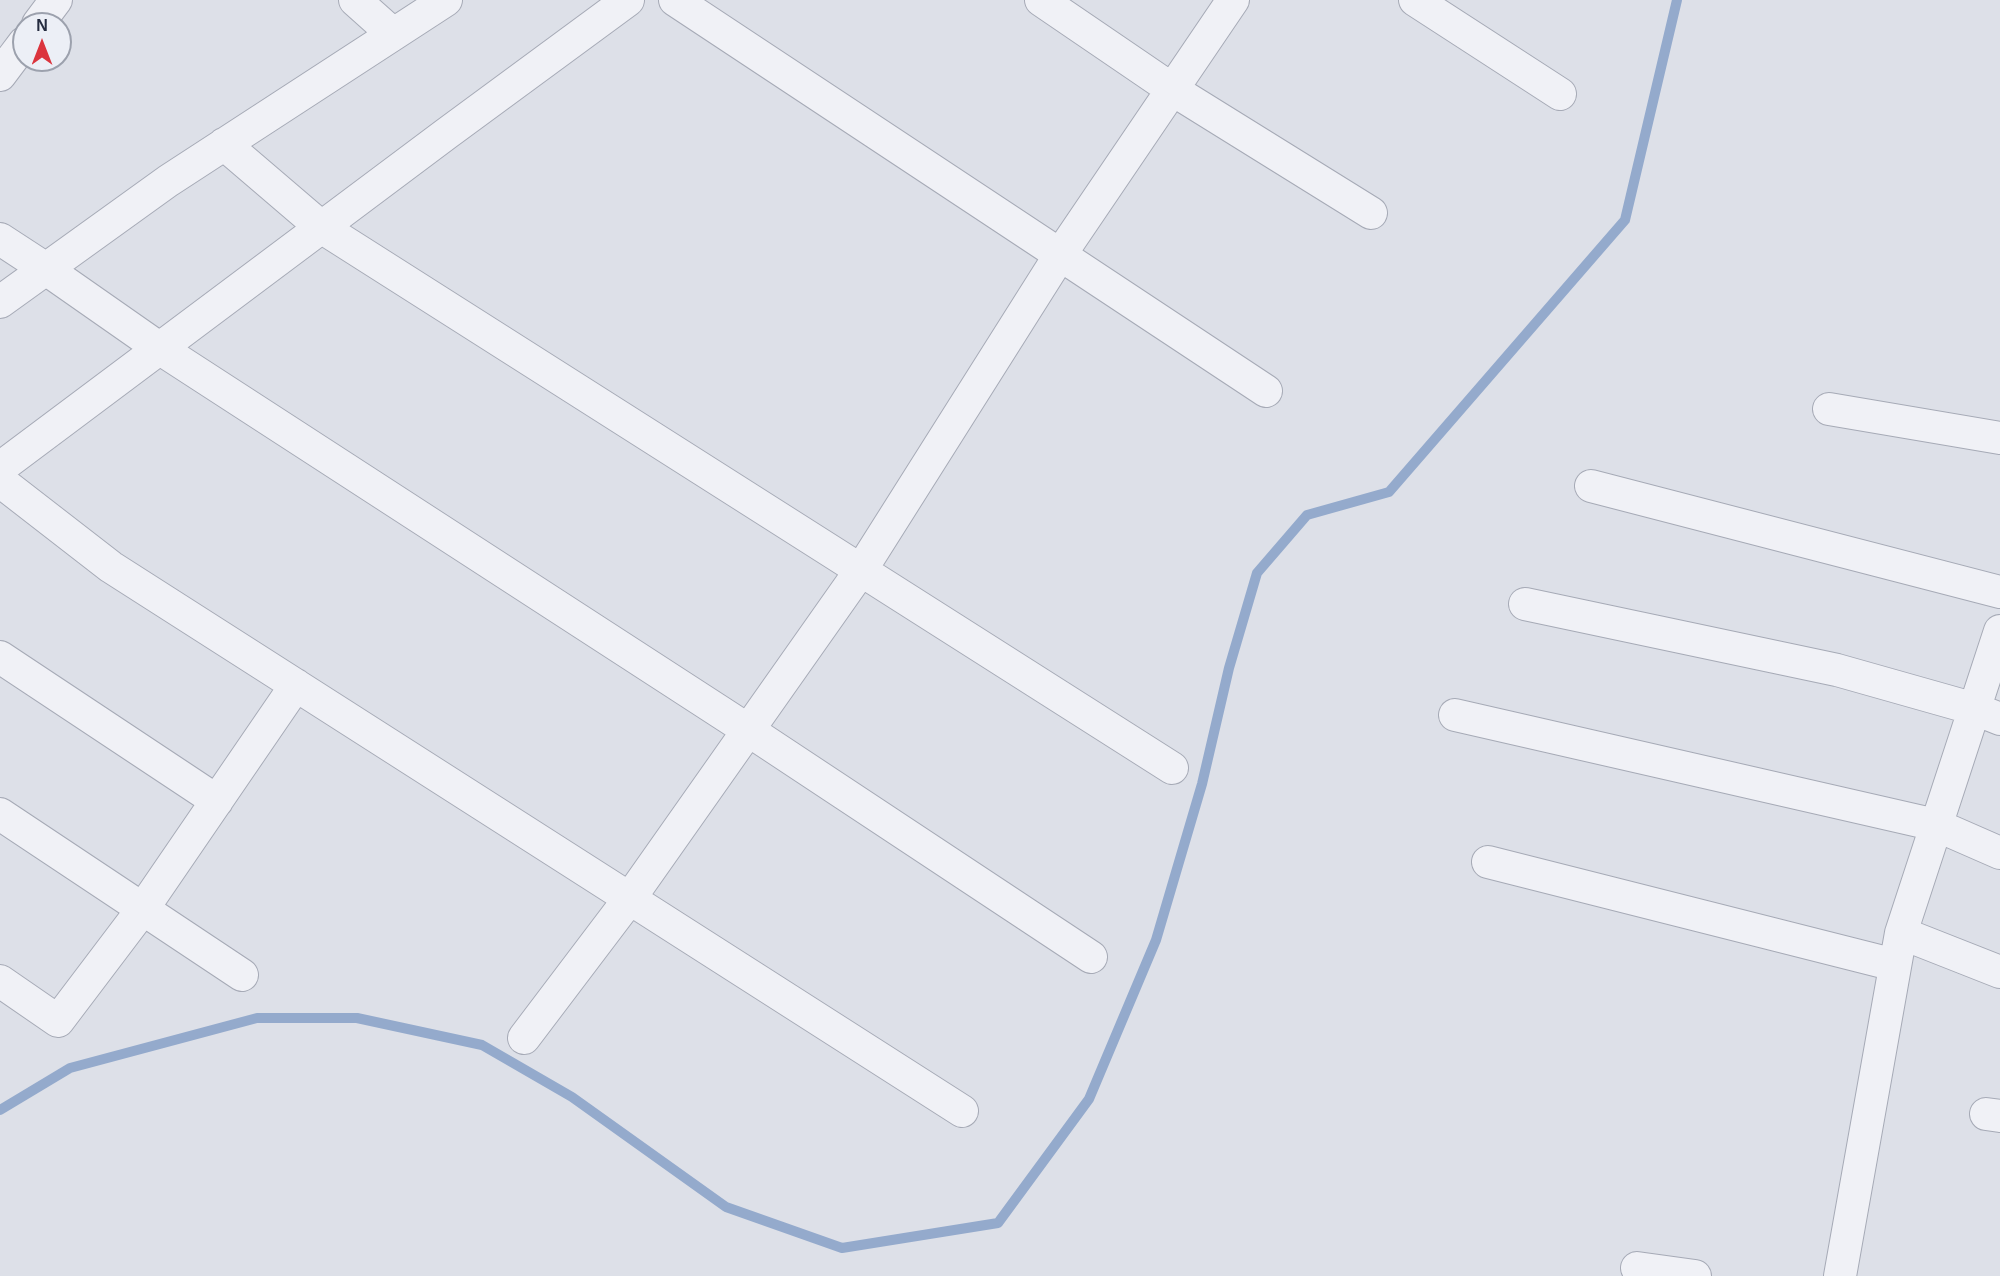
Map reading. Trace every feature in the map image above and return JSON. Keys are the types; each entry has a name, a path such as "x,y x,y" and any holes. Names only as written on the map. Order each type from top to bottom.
{"street":[{"path":"355,0 393,34"},
{"path":"0,302 168,181 446,0"},
{"path":"0,468 628,0"},
{"path":"675,0 1266,392"},
{"path":"1041,0 1173,90 1371,213"},
{"path":"524,1038 630,898 861,570 1060,255 1233,0"},
{"path":"1415,0 1560,94"},
{"path":"0,75 12,59"},
{"path":"224,144 321,227 1172,768"},
{"path":"0,239 159,348 748,730 1091,957"},
{"path":"1829,409 2000,438"},
{"path":"0,481 111,567 962,1112"},
{"path":"1591,486 2000,592"},
{"path":"1525,604 1838,670 1987,714"},
{"path":"1840,1276 1901,933 1936,825 1987,714 2000,630"},
{"path":"0,657 217,801"},
{"path":"0,981 58,1021 142,909 296,686"},
{"path":"1455,715 1936,825 2000,853"},
{"path":"0,814 242,975"},
{"path":"1488,862 1895,965"},
{"path":"1901,933 2000,972"},
{"path":"1637,1268 1695,1276"}],"waterway":[{"path":"0,1110 70,1068 257,1018 357,1018 482,1045 572,1097 726,1207 842,1248 998,1223 1089,1099 1156,940 1202,784 1229,668 1257,573 1307,515 1389,492 1625,220 1677,0"}]}
